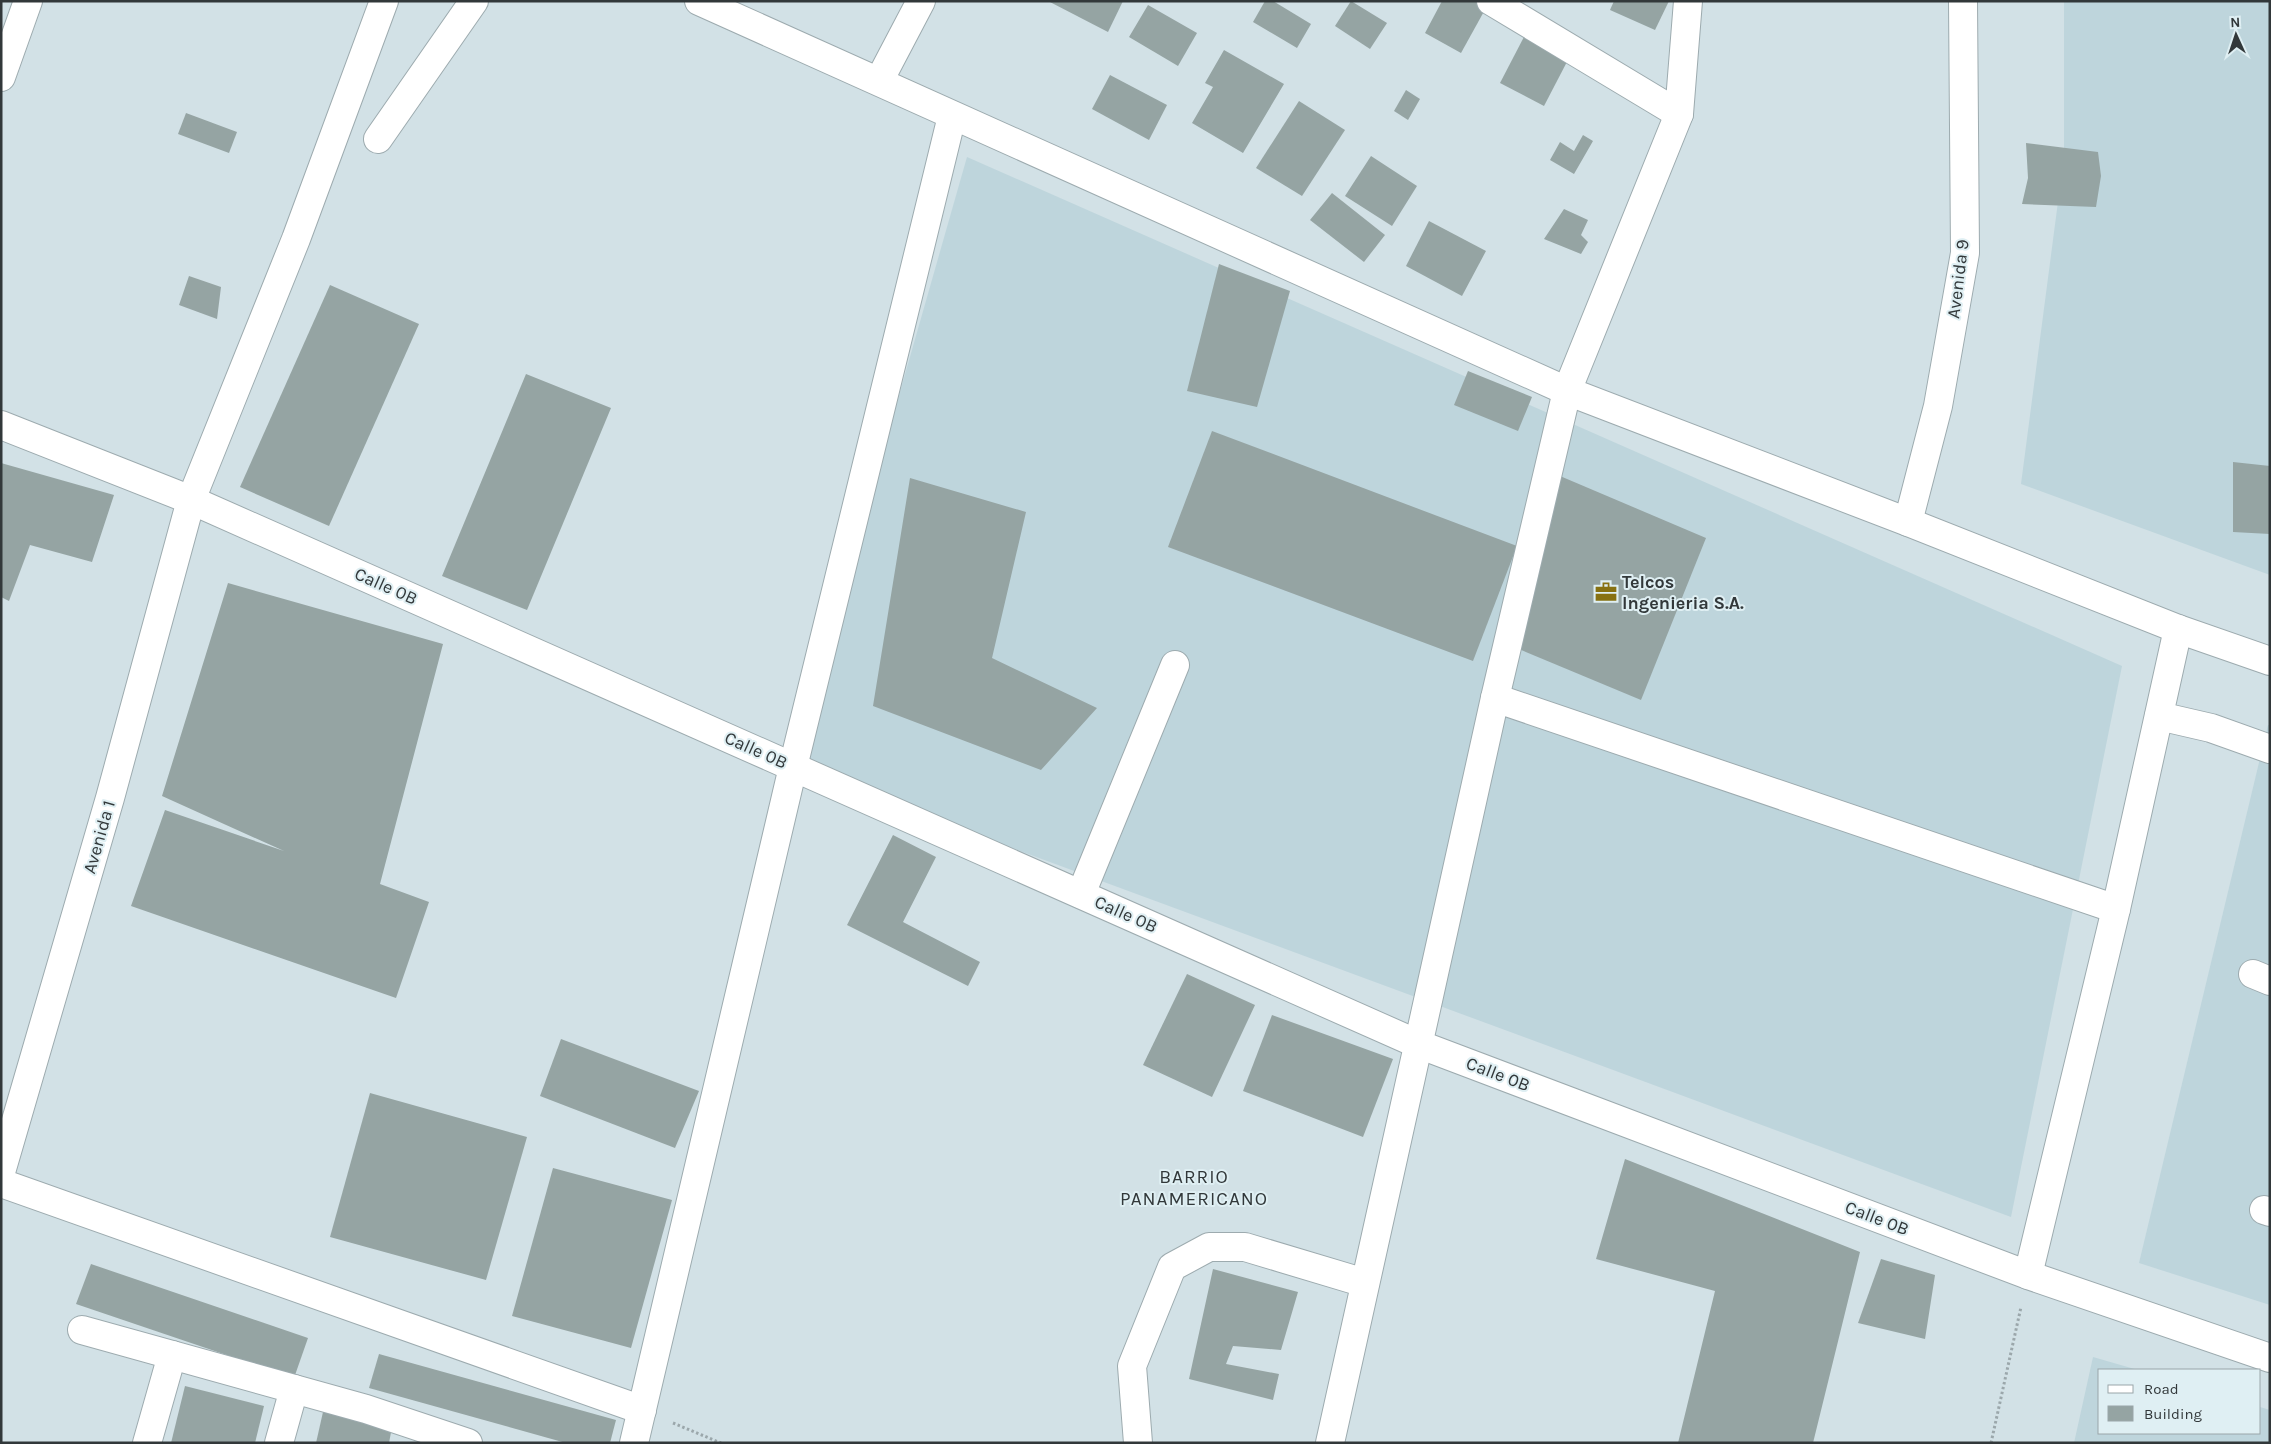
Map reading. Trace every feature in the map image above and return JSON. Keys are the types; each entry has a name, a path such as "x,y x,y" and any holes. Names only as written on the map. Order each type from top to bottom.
{"street":[{"path":"1,77 28,1"},
{"name":"Avenida 1","path":"1,1172 110,798 191,500 296,239 384,1"},
{"path":"378,139 474,1"},
{"path":"879,81 921,1"},
{"path":"1490,1 1679,114"},
{"path":"1330,1443 1418,1044 1567,391 1679,114 1688,1"},
{"name":"Avenida 9","path":"1908,522 1938,406 1965,253 1963,1"},
{"path":"706,3 952,116 1567,391 1908,522 2178,629 2270,661"},
{"path":"634,1443 793,767 952,116"},
{"name":"Calle 0B","path":"1,425 191,500 1418,1044 2028,1275 2270,1358"},
{"path":"2028,1275 2116,909 2178,629"},
{"path":"1081,894 1174,665"},
{"path":"1496,698 2116,909"},
{"path":"2159,716 2211,728 2270,749"},
{"path":"1,1183 642,1410"},
{"path":"1138,1443 1132,1366 1172,1267 1209,1247 1245,1247 1365,1283"},
{"path":"82,1330 294,1389 428,1436 468,1443"},
{"path":"147,1443 172,1355"},
{"path":"279,1443 294,1389"}],"path":[{"path":"1991,1443 2028,1275"},
{"path":"642,1410 721,1443"}],"shaded area":[{"path":"2064,1 2270,1 2270,575 2021,484 2064,156"},
{"path":"967,157 2122,666 2011,1217 793,767"},
{"path":"2268,725 2270,725 2270,1305 2139,1263"},
{"path":"2093,1357 2135,1369 2098,1369 2098,1434 2261,1434 2261,1407 2270,1410 2270,1443 2074,1443"}],"building":[{"path":"1048,1 1123,1 1108,32"},
{"path":"1265,1 1273,1 1311,24 1297,48 1253,22"},
{"path":"1351,1 1387,23 1370,49 1335,26"},
{"path":"1442,1 1478,1 1487,6 1461,53 1425,33"},
{"path":"1614,1 1669,1 1655,30 1610,10"},
{"path":"1148,5 1197,33 1178,66 1129,37"},
{"path":"1526,33 1570,56 1544,106 1500,83"},
{"path":"1224,50 1284,84 1243,153 1192,123 1213,87 1205,83"},
{"path":"1110,75 1167,105 1149,140 1092,109"},
{"path":"1406,90 1420,99 1408,120 1394,111"},
{"path":"1299,101 1345,130 1302,196 1256,168"},
{"path":"186,113 237,132 229,153 178,134"},
{"path":"1583,135 1593,141 1574,174 1550,160 1560,142 1574,151"},
{"path":"2026,143 2098,152 2101,176 2096,207 2022,204 2028,178"},
{"path":"1371,156 1417,186 1392,226 1345,196"},
{"path":"1332,193 1385,235 1364,262 1310,220"},
{"path":"1564,209 1588,220 1581,235 1588,242 1581,254 1544,239"},
{"path":"1429,221 1486,251 1462,296 1406,266"},
{"path":"1219,264 1290,291 1257,407 1187,391"},
{"path":"189,276 221,287 217,319 179,305"},
{"path":"330,285 419,324 329,526 240,487"},
{"path":"1468,371 1532,397 1518,431 1454,405"},
{"path":"526,374 611,408 527,610 442,576"},
{"path":"1212,431 1517,546 1473,661 1168,547"},
{"path":"2233,462 2270,466 2270,534 2233,532"},
{"path":"1,463 114,495 92,562 30,545 9,601 1,597"},
{"name":"Telcos Ingenieria S.A.","path":"1560,476 1706,538 1641,700 1514,647"},
{"path":"910,478 1026,512 992,658 1097,708 1041,770 873,706"},
{"path":"228,583 443,644 380,884 429,902 396,998 131,906 165,810 284,851 162,796"},
{"path":"893,835 936,857 903,922 980,962 968,986 847,925"},
{"path":"1187,974 1255,1005 1212,1097 1143,1065"},
{"path":"1272,1015 1393,1059 1363,1137 1243,1091"},
{"path":"561,1039 699,1091 675,1148 540,1096"},
{"path":"370,1093 527,1137 486,1280 330,1237"},
{"path":"1625,1159 1860,1252 1813,1443 1678,1443 1715,1291 1596,1259"},
{"path":"553,1168 672,1200 631,1348 512,1316"},
{"path":"1881,1259 1935,1275 1925,1339 1858,1323"},
{"path":"91,1264 308,1338 294,1378 76,1304"},
{"path":"1213,1269 1298,1292 1281,1350 1233,1346 1226,1364 1279,1374 1273,1400 1189,1379"},
{"path":"379,1354 616,1420 610,1443 566,1443 369,1388"},
{"path":"185,1386 264,1406 255,1443 171,1443"},
{"path":"323,1412 392,1427 389,1443 316,1443"}],"place":[{"name":"Telcos Ingenieria S.A.","path":"1606,592"}],"district":[{"name":"BARRIO PANAMERICANO","path":"1194,1187"}]}
